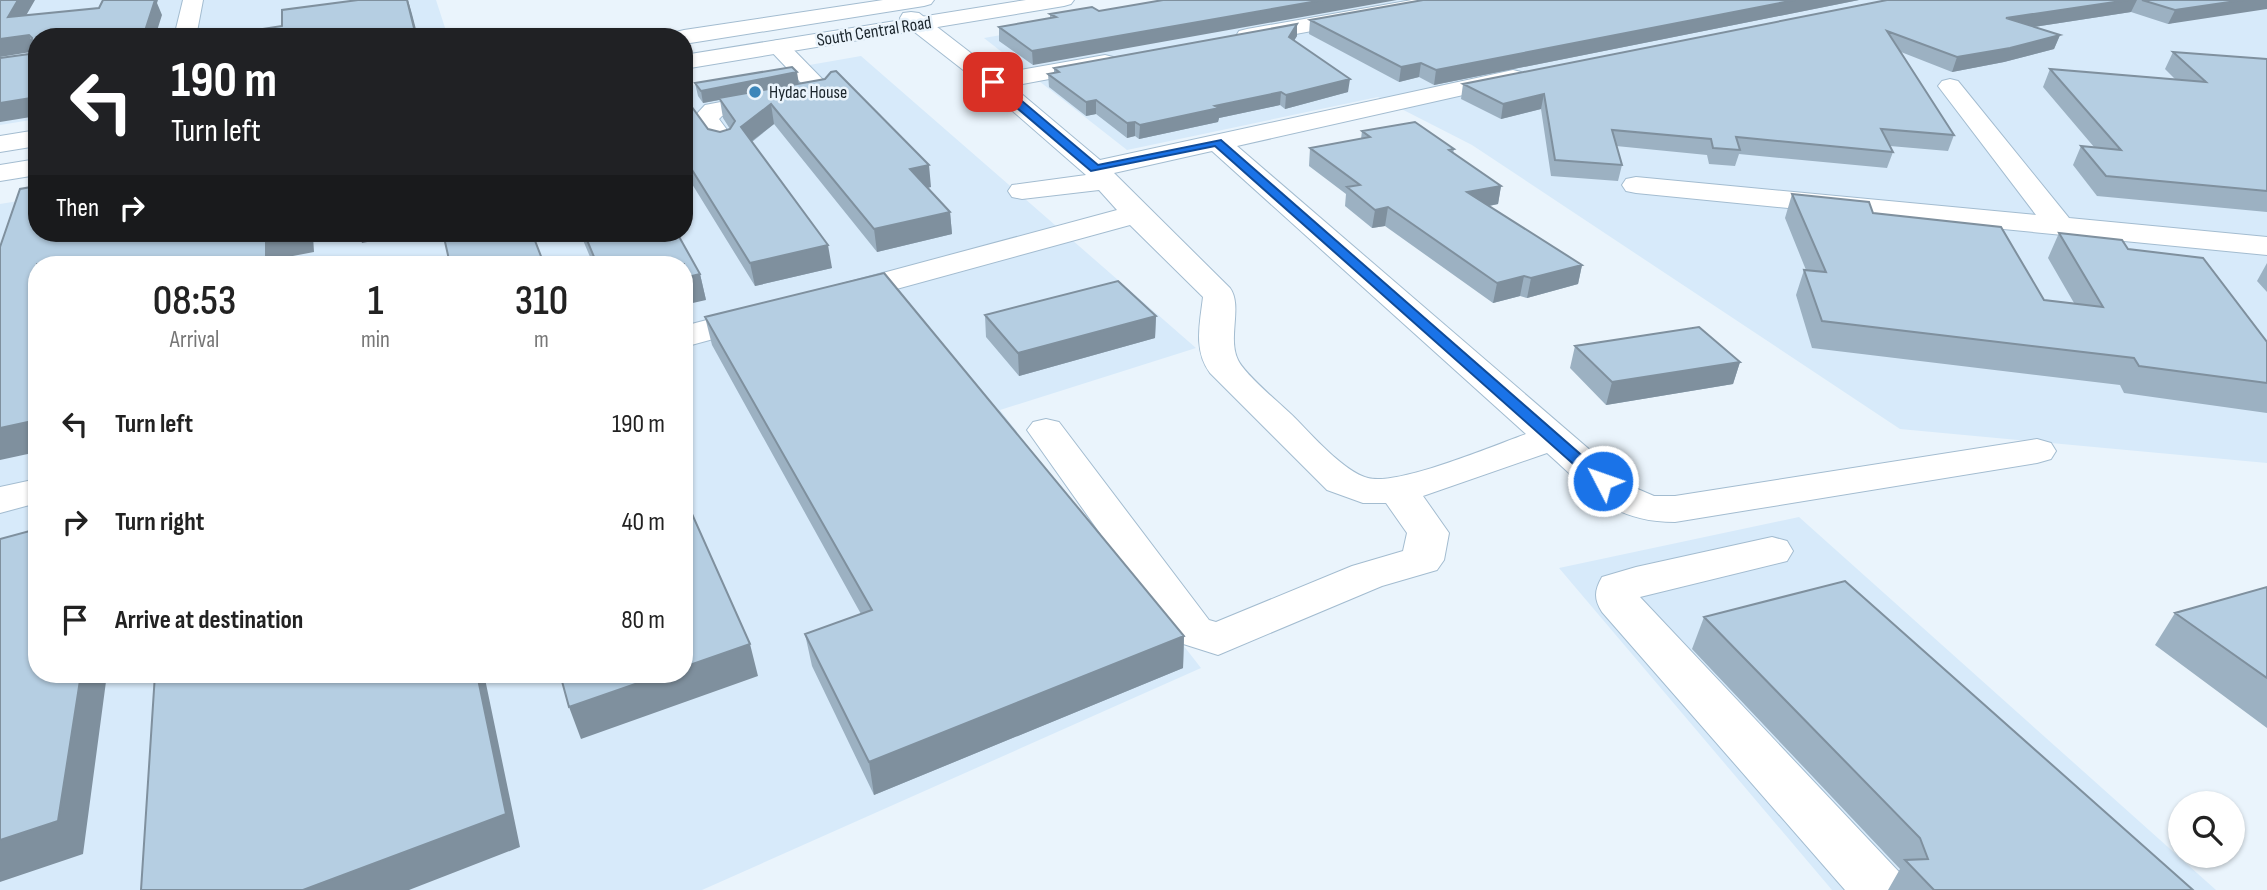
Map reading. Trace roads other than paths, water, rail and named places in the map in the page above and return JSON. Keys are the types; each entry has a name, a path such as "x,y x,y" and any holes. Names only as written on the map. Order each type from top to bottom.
{"street":[{"path":"187,28 193,0"},
{"name":"South Central Road","path":"693,52 918,14 1021,0"},
{"name":"South Central Road","path":"693,61 778,47 918,14 1063,0"},
{"path":"1227,40 1447,0"},
{"path":"693,36 918,14 1101,175 1136,214 1219,295 1215,342 1222,366 1308,453 1341,481 1363,491 1398,491 1553,438"},
{"path":"723,142 706,118 714,110 818,91 819,85 778,47"},
{"path":"993,82 1131,58"},
{"path":"713,89 806,72"},
{"path":"1022,191 1101,175 1217,142 1536,72"},
{"path":"1950,86 2060,226"},
{"path":"0,144 28,139"},
{"path":"1217,142 1619,496 1647,509 1689,507 2037,451"},
{"path":"0,165 28,160"},
{"path":"0,173 28,168"},
{"path":"1636,185 2267,246"},
{"path":"693,335 1136,214"},
{"path":"1046,430 1193,631 1218,639 1367,576 1422,560 1428,533 1398,491"},
{"path":"0,500 28,493"},
{"path":"1772,551 1636,582 1618,588 1618,601 1880,890"}],"place":[{"name":"Hydac House","path":"755,92"}]}
